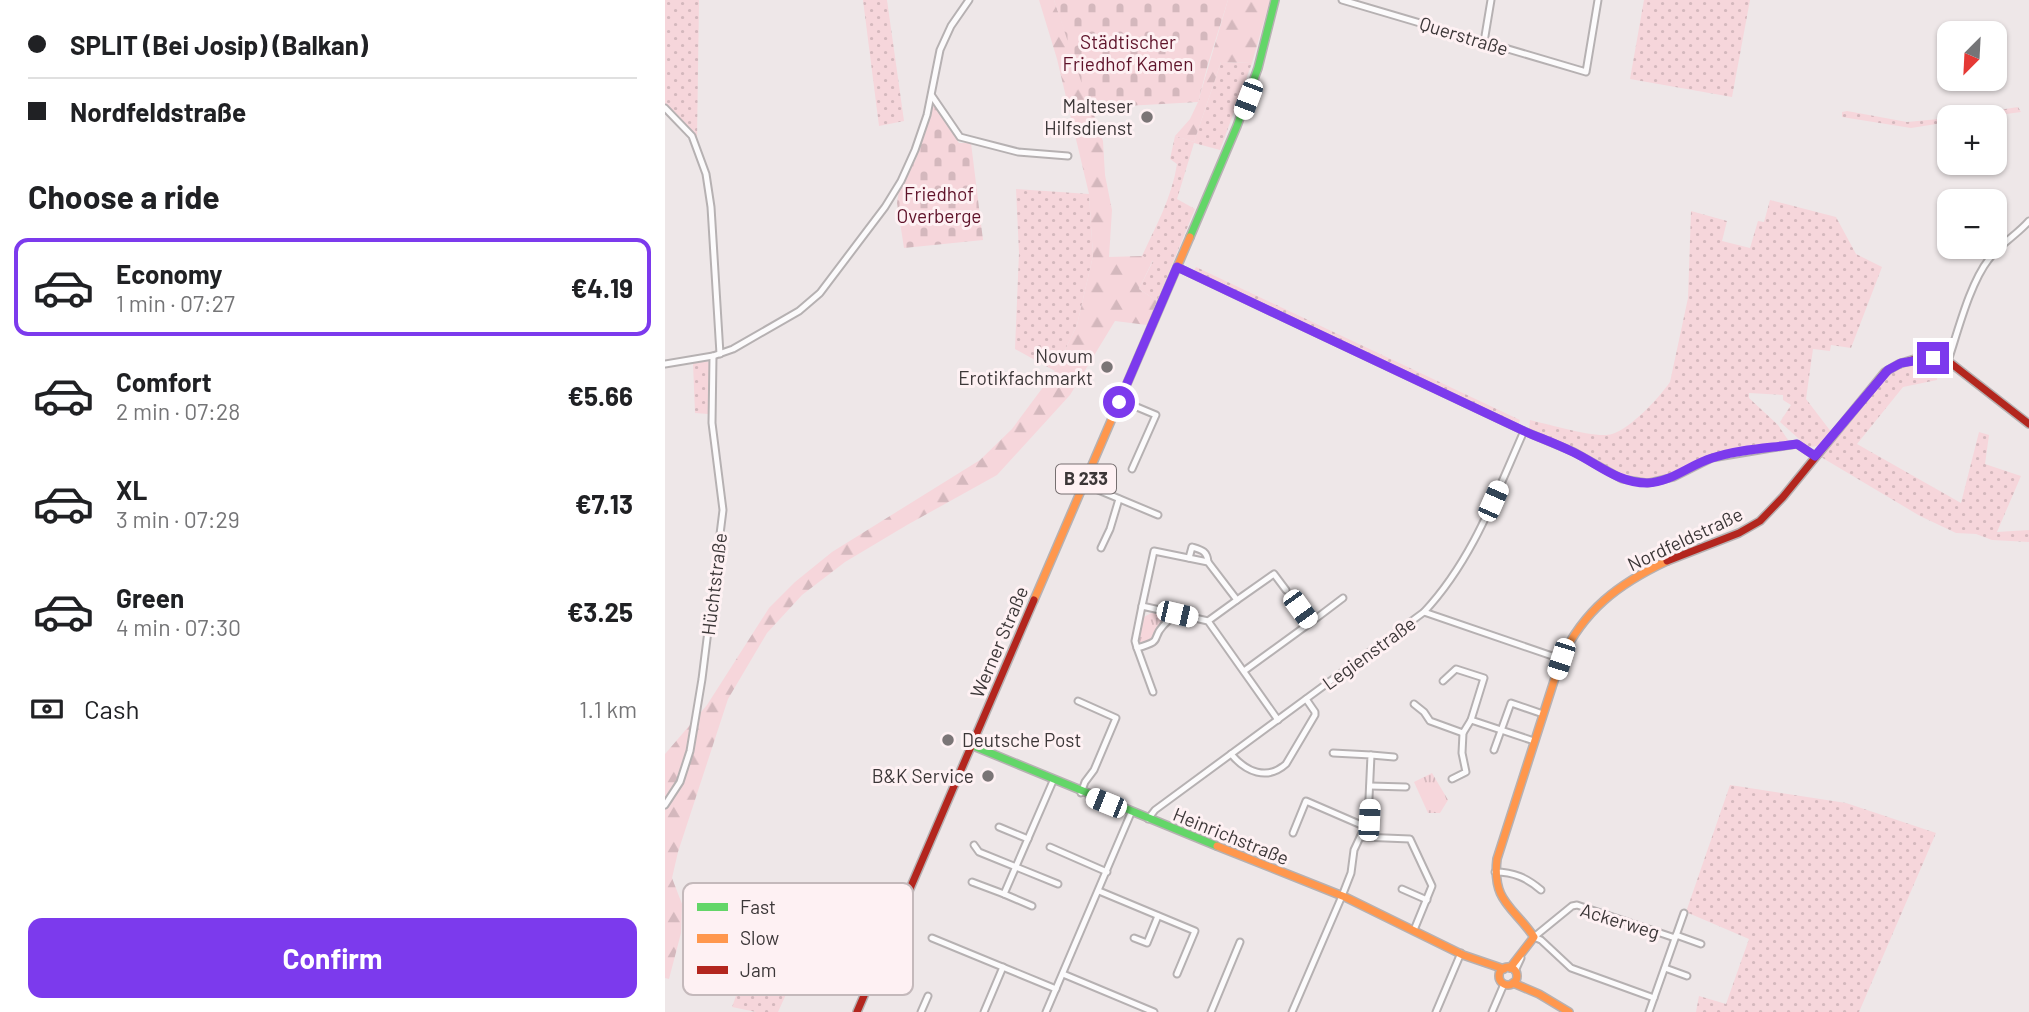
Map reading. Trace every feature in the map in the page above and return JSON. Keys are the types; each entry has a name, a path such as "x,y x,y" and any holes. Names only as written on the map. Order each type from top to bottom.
{"street":[{"path":"665,364 720,354 799,311 820,293 896,190 915,150 932,96 940,50 951,26 969,0"},
{"name":"Werner Straße","path":"912,883 1248,99 1275,0"},
{"name":"Querstraße","path":"1342,0 1585,72 1598,0"},
{"path":"1375,10 1377,0"},
{"path":"1484,42 1491,0"},
{"path":"932,96 960,137 1018,152 1068,156"},
{"path":"665,108 692,136 706,174 711,207 720,354"},
{"path":"2029,221 1990,257 1980,273 1948,361 2029,424"},
{"path":"1177,267 1573,452 1622,479 1648,483 1674,477 1712,458 1797,444 1815,456"},
{"name":"Hüchtstraße","path":"665,805 680,782 689,751 702,679 723,510 712,424 713,356"},
{"name":"Nordfeldstraße","path":"1495,872 1561,659 1576,628 1602,600 1672,559 1753,526 1777,503 1888,370 1901,363 1918,360 1940,358 1948,361"},
{"path":"1120,400 1156,415 1132,469"},
{"name":"Legienstraße","path":"1148,820 1153,812 1425,612 1458,570 1483,524 1524,431"},
{"path":"1084,484 1159,515"},
{"path":"1101,548 1119,499"},
{"path":"1189,558 1192,547 1203,550 1207,555 1207,562 1237,600"},
{"path":"1153,692 1135,641 1154,551 1207,562"},
{"path":"1208,621 1274,574 1286,590"},
{"path":"1244,671 1343,598"},
{"path":"1142,606 1208,621 1278,720"},
{"path":"1300,609 1310,623"},
{"path":"1425,612 1561,659"},
{"path":"1137,648 1157,640 1160,628 1177,614"},
{"path":"1443,681 1456,669 1484,678 1471,720 1463,733 1465,772 1452,779"},
{"path":"1231,754 1238,762 1257,772 1271,773 1280,769 1286,764 1315,715 1306,699"},
{"path":"1078,701 1116,718 1081,793"},
{"path":"1495,750 1511,703 1543,714"},
{"path":"1414,704 1430,720 1463,733"},
{"path":"1471,720 1534,741"},
{"name":"Heinrichstraße","path":"971,745 1081,793 1342,896 1509,976 1569,1012"},
{"path":"1333,752 1394,757"},
{"path":"1292,1012 1342,896 1351,873 1354,849 1369,820 1371,755"},
{"path":"1004,894 1053,781"},
{"path":"1370,786 1406,787"},
{"path":"1293,833 1306,801 1366,827"},
{"path":"1046,1012 1131,813"},
{"path":"999,827 1028,839"},
{"path":"1361,837 1410,839 1432,886 1414,930"},
{"path":"974,845 979,852 1058,884"},
{"path":"1050,847 1107,872"},
{"path":"1541,890 1530,881 1510,872 1495,872 1497,887 1504,902 1534,937 1541,940 1571,968 1654,998"},
{"path":"972,882 1032,906"},
{"path":"1402,889 1427,900"},
{"path":"1099,891 1195,931 1177,974"},
{"name":"Ackerweg","path":"1534,937 1571,906 1577,905 1675,937"},
{"path":"1649,1012 1683,913"},
{"path":"1147,943 1158,915"},
{"path":"1492,1012 1509,976 1534,937"},
{"path":"1675,937 1701,944"},
{"path":"932,938 1056,989"},
{"path":"1134,938 1156,947"},
{"path":"1211,1012 1240,942"},
{"path":"1436,1012 1461,953"},
{"path":"984,1012 1003,967"},
{"path":"1665,968 1687,976"},
{"path":"1063,974 1154,1012"},
{"name":"Werner Straße","path":"857,1012 864,995"},
{"path":"921,1012 928,996"}],"green space":[{"path":"665,0 699,0 697,140 665,106"},
{"path":"863,0 887,0 904,121 879,126"},
{"path":"1039,0 1054,0 1103,141 1105,175 1112,210 1109,257 1142,256 1153,260 1139,289 1157,301 1147,325 1115,321 1070,395 997,475 845,562 802,595 767,633 728,699 678,852 672,878 682,904 681,933 669,979 665,978 665,754 707,705 769,608 795,582 832,552 980,460 1012,429 1055,371 1077,325 1093,256 1089,194 1057,59"},
{"name":"Städtischer Friedhof Kamen","path":"1054,0 1228,0 1198,102 1090,108"},
{"path":"1228,0 1270,0 1252,63 1221,62 1194,142 1175,136 1190,119 1198,102"},
{"path":"1644,0 1750,0 1732,97 1630,79"},
{"path":"1221,62 1252,63 1220,150 1194,143 1177,199 1195,209 1157,301 1139,289 1153,261 1142,256 1171,188 1177,164 1170,159 1175,136 1194,142"},
{"name":"Friedhof Overberge","path":"935,105 959,143 971,143 983,240 904,248 897,203 899,190 916,159"},
{"path":"2018,107 2021,112 2007,114 2007,109"},
{"path":"1842,112 1907,122 1937,119 1937,124 1911,128 1842,117"},
{"path":"1016,189 1089,194 1093,256 1077,325 1055,371 1015,349 1019,253"},
{"path":"1770,200 1836,217 1856,254 1882,267 1851,348 1831,345 1830,351 1813,349 1806,399 1832,433 1818,446 1808,447 1780,422 1791,405 1783,400 1783,395 1749,393 1749,398 1778,425 1790,443 1712,455 1668,476 1649,480 1621,476 1529,431 1530,420 1584,433 1612,434 1644,412 1670,382 1688,298 1691,211 1727,221 1722,241 1750,248 1758,221 1764,222"},
{"path":"1196,267 1520,420 1518,425 1194,271"},
{"path":"710,361 708,414 695,413 693,363"},
{"path":"1938,362 1937,380 1903,387 1857,444 1961,503 1979,432 1989,435 1985,464 2021,476 1997,532 2029,530 2029,542 1992,540 1976,534 1956,533 1920,516 1821,457 1890,373 1902,367"},
{"path":"1155,611 1171,615 1158,627 1156,639 1141,645 1138,636 1142,618"},
{"path":"1432,773 1448,800 1440,813 1428,813 1414,782"},
{"path":"1730,785 1846,803 1936,833 1859,1012 1696,1012 1699,996 1726,1004 1749,939 1686,912"},
{"path":"736,995 786,995 778,1012 756,1012 732,1007"}],"traffic: fast":[{"path":"1190,237 1237,126 1258,68 1275,0"},
{"path":"971,745 1217,846"}],"traffic: slow":[{"path":"1034,600 1190,237"},
{"path":"1510,968 1534,937 1501,894 1496,873 1497,859 1561,659 1580,626 1604,600 1633,579 1667,561"},
{"path":"1217,846 1345,897 1463,955 1504,969"},
{"path":"1508,967 1514,970 1517,976 1514,982 1508,985 1502,982 1499,976 1502,970 1508,967"},
{"path":"1513,983 1539,994 1569,1012"}],"traffic: jam":[{"path":"1667,561 1739,533 1760,521 1783,497 1885,372 1899,364 1915,359 1948,361 2029,424"},
{"path":"912,883 1034,600"},
{"path":"857,1012 864,995"}],"place":[{"name":"Malteser Hilfsdienst","path":"1147,117"},
{"name":"Novum Erotikfachmarkt","path":"1107,367"},
{"name":"Deutsche Post","path":"948,740"},
{"name":"B&K Service","path":"988,776"}],"route":[{"path":"1119,402 1177,267 1573,452 1609,473 1635,482 1648,483 1667,479 1712,458 1775,447 1797,444 1815,456 1888,370 1901,363 1933,358"}]}
